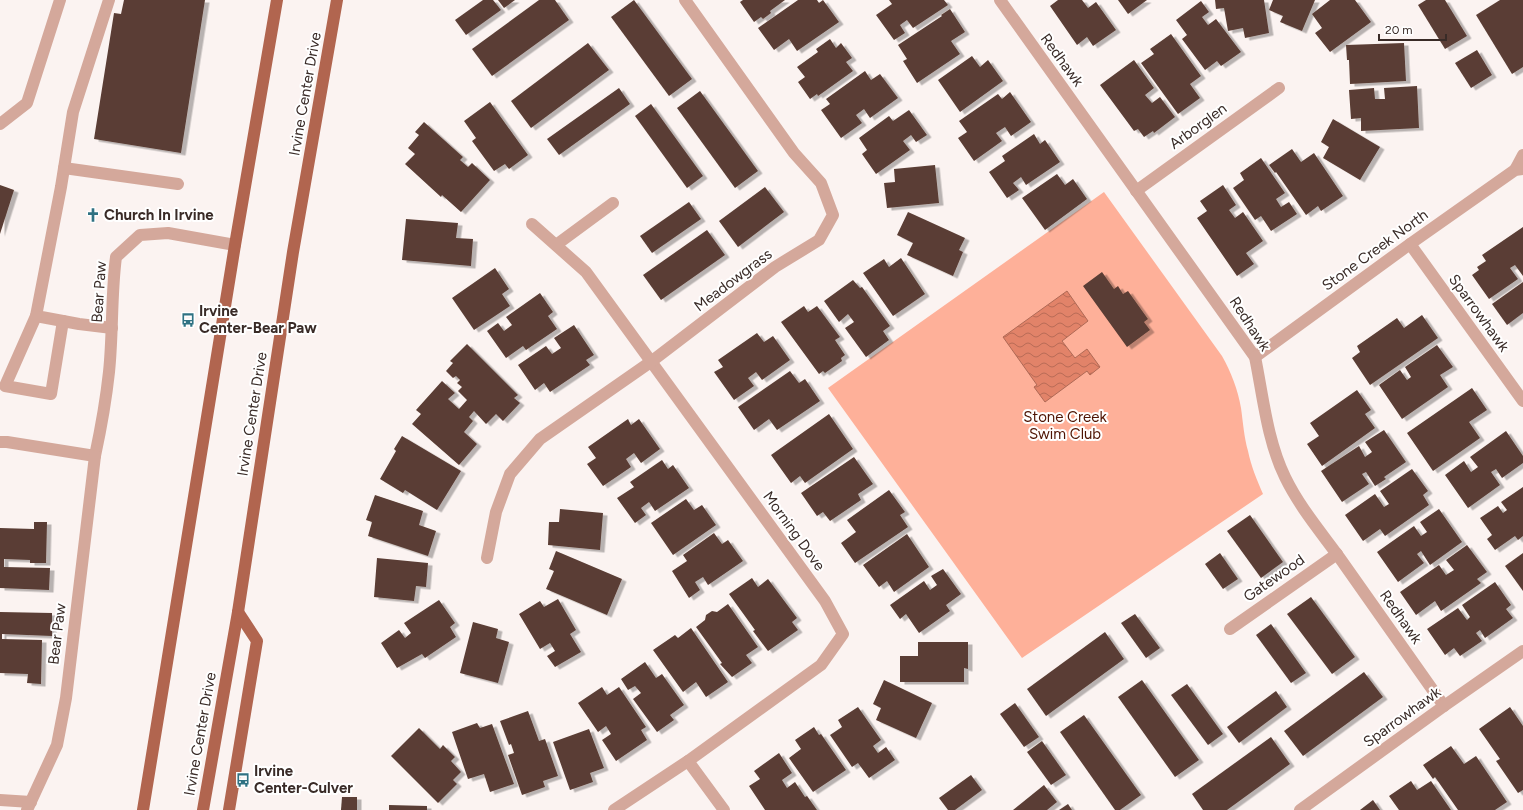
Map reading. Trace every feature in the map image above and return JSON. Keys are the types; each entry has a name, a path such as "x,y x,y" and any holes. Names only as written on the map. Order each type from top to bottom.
{"main road":[{"path":"143,810 235,245 277,0"},
{"name":"Irvine Center Drive","path":"203,810 238,612 293,252 337,0"},
{"path":"229,810 257,641 238,612"}],"street":[{"path":"0,124 27,103 60,0"},
{"path":"63,321 51,394 6,386 36,316 73,112 109,0"},
{"name":"Meadowgrass","path":"487,558 496,512 510,474 540,439 652,361 775,267 819,240 833,215 821,183 794,153 685,0"},
{"name":"Redhawk","path":"1000,0 1255,357 1276,454 1285,477 1300,505 1444,706"},
{"name":"Arborglen","path":"1136,191 1279,88"},
{"name":"Stone Creek North","path":"1255,357 1410,244 1519,170 1523,155"},
{"path":"64,168 178,184"},
{"path":"556,245 613,203"},
{"name":"Morning Dove","path":"532,224 586,272 825,601 843,634 821,665 688,760 614,810"},
{"name":"Bear Paw","path":"29,806 58,745 66,698 95,456 103,417 109,372 112,328 112,288 116,257 140,235 168,233 235,245"},
{"name":"Sparrowhawk","path":"1410,244 1523,401"},
{"path":"36,316 112,328"},
{"path":"0,442 95,456"},
{"name":"Gatewood","path":"1230,629 1336,554"},
{"name":"Sparrowhawk","path":"1300,810 1523,651"},
{"path":"688,760 724,810"},
{"path":"0,800 29,806"}],"green space":[{"name":"Stone Creek Swim Club","path":"1104,192 1222,356 1234,381 1241,408 1249,457 1263,494 1022,658 828,388"}],"water":[{"path":"1067,291 1088,321 1062,341 1075,358 1087,349 1100,367 1090,375 1087,371 1045,402 1034,387 1037,385 1003,337"}],"building":[{"path":"124,0 205,0 181,153 94,139 114,13 121,14"},
{"path":"483,0 493,0 501,10 466,35 455,20"},
{"path":"498,0 515,0 504,8"},
{"path":"539,0 555,0 569,20 492,76 472,49"},
{"path":"634,0 692,79 669,96 611,17"},
{"path":"743,0 785,0 770,11 771,13 763,19 761,17 754,22 740,2"},
{"path":"798,0 817,0 819,3 823,0 839,22 797,51 789,39 774,50 758,28"},
{"path":"889,0 944,0 948,5 913,28 907,20 900,25 905,33 894,40 876,15 892,4"},
{"path":"1058,0 1082,0 1088,8 1096,2 1116,30 1093,46 1087,37 1077,45 1050,6"},
{"path":"1118,0 1147,0 1128,14"},
{"path":"1215,0 1264,0 1269,33 1245,38 1243,28 1228,31 1224,8 1216,9"},
{"path":"1273,0 1315,0 1302,31 1280,22 1283,16 1269,10"},
{"path":"1330,0 1355,0 1371,22 1330,52 1315,33 1322,28 1312,14"},
{"path":"1426,0 1445,0 1467,36 1445,49 1418,5"},
{"path":"1500,0 1523,0 1523,67 1512,74 1476,15"},
{"path":"1201,1 1209,12 1202,17 1208,25 1216,19 1241,52 1221,66 1217,61 1205,70 1182,39 1187,35 1176,20"},
{"path":"950,9 965,32 951,41 960,54 917,83 903,61 907,59 898,45 942,16 941,15"},
{"path":"1171,34 1201,76 1190,84 1200,98 1178,114 1141,63 1154,54 1150,49"},
{"path":"830,39 836,48 841,43 852,58 846,62 853,71 818,96 817,94 810,99 798,82 805,77 797,67 818,52 816,49"},
{"path":"588,43 609,70 531,128 511,101"},
{"path":"1404,43 1406,81 1350,84 1349,60 1347,60 1346,45"},
{"path":"1477,50 1492,75 1471,88 1455,63"},
{"path":"972,56 980,67 988,60 1003,81 960,112 938,80"},
{"path":"1134,60 1154,88 1145,95 1152,103 1160,97 1175,117 1154,133 1153,131 1144,137 1138,129 1134,131 1100,85"},
{"path":"865,71 871,80 880,74 898,98 870,118 864,109 856,115 862,123 841,138 821,110 830,104 826,99"},
{"path":"1417,86 1419,128 1361,131 1361,118 1351,119 1349,90 1374,88 1375,99 1385,99 1384,88"},
{"path":"619,88 630,104 559,155 547,139"},
{"path":"700,91 758,171 735,188 677,108"},
{"path":"1010,92 1031,122 1011,136 1005,127 996,133 1002,141 974,161 958,138 967,132 959,121 998,94 1002,99"},
{"path":"490,102 528,155 509,169 505,164 494,171 472,141 476,138 464,121"},
{"path":"651,104 703,176 687,188 635,116"},
{"path":"909,110 927,135 916,142 911,135 903,141 910,150 876,174 862,154 867,150 859,138 889,116 893,121"},
{"path":"1333,119 1380,147 1360,180 1323,158 1329,147 1321,142"},
{"path":"424,122 463,157 460,160 468,167 472,163 490,180 461,212 442,195 441,197 405,164 415,154 408,148 419,135 415,132"},
{"path":"1034,134 1040,144 1045,140 1060,162 1026,185 1021,177 1013,183 1019,190 1007,198 989,172 1005,161 1002,156"},
{"path":"1292,149 1301,162 1314,153 1343,196 1321,211 1318,206 1306,215 1276,172 1275,173 1269,165"},
{"path":"1261,158 1285,193 1276,199 1281,207 1289,202 1297,214 1271,231 1261,216 1255,220 1233,188 1244,180 1240,173"},
{"path":"935,165 939,203 887,208 884,183 895,182 894,169"},
{"path":"1057,174 1065,185 1073,179 1087,199 1045,230 1022,198"},
{"path":"0,185 14,190 0,234"},
{"path":"1223,185 1236,205 1229,210 1235,218 1243,212 1263,241 1246,253 1254,264 1237,276 1197,218 1207,211 1200,201"},
{"path":"765,187 784,212 738,247 719,221"},
{"path":"689,202 701,219 652,253 640,236"},
{"path":"908,212 965,238 959,250 963,252 953,276 907,255 913,243 897,235"},
{"path":"406,219 458,223 456,238 473,239 471,266 402,260"},
{"path":"1523,227 1523,276 1515,265 1510,268 1518,279 1489,299 1472,275 1479,270 1477,267 1486,261 1482,255"},
{"path":"707,230 725,255 661,300 643,275"},
{"path":"901,258 925,294 893,316 863,273 884,259 889,267"},
{"path":"495,268 509,289 502,294 510,306 474,330 452,298"},
{"path":"1102,272 1114,289 1118,286 1123,294 1128,291 1148,319 1144,322 1150,330 1127,347 1083,286"},
{"path":"853,280 860,288 862,287 890,326 883,331 889,340 866,357 845,328 854,322 848,314 839,322 824,301"},
{"path":"1523,282 1523,313 1507,325 1492,304"},
{"path":"540,293 553,312 548,316 557,329 526,350 523,346 506,358 487,331 498,323 504,331 512,325 506,317"},
{"path":"804,306 808,312 817,306 840,337 835,340 845,355 841,358 842,361 825,373 823,371 819,374 781,322"},
{"path":"1422,315 1438,338 1370,385 1352,358 1360,352 1357,346 1397,318 1404,328"},
{"path":"574,325 594,355 586,360 590,365 550,392 544,383 535,390 518,365 546,346 552,354 561,348 554,338"},
{"path":"757,333 764,342 773,336 790,360 762,380 756,372 748,378 754,386 734,400 714,372 723,367 718,360"},
{"path":"467,344 518,395 514,398 520,403 503,421 496,414 486,424 474,411 469,417 473,421 464,432 477,444 459,465 412,424 421,414 416,410 442,381 455,393 448,399 459,409 467,400 458,391 462,387 457,383 460,380 456,376 453,378 446,371 453,363 450,361"},
{"path":"1437,345 1453,367 1440,375 1448,387 1402,419 1379,385 1400,370 1407,380 1411,377 1405,367"},
{"path":"790,371 799,383 805,379 820,401 777,430 769,419 754,430 738,407"},
{"path":"1472,388 1487,410 1469,422 1480,438 1433,471 1407,433"},
{"path":"1357,390 1371,410 1365,414 1375,428 1322,466 1307,444 1319,436 1310,423"},
{"path":"829,414 853,449 805,483 800,476 791,483 771,455"},
{"path":"628,419 631,425 639,419 660,449 641,463 634,453 626,459 631,467 603,486 587,464 596,458 588,447"},
{"path":"1384,430 1406,462 1384,477 1386,479 1375,486 1366,472 1362,474 1369,484 1342,502 1321,471 1359,446 1365,457 1372,452 1365,442"},
{"path":"1506,431 1523,456 1523,463 1502,478 1496,469 1491,472 1500,485 1468,508 1445,475 1464,461 1471,472 1478,467 1470,457"},
{"path":"402,436 461,471 437,510 405,490 403,493 380,479 396,451 394,449"},
{"path":"854,457 873,484 858,494 861,500 830,521 823,512 817,516 801,493"},
{"path":"662,460 668,469 673,465 689,488 655,511 649,502 641,508 646,515 635,523 617,498 634,487 630,482"},
{"path":"1412,469 1428,491 1423,495 1429,505 1385,536 1380,529 1363,541 1345,515 1375,494 1384,507 1389,504 1380,491"},
{"path":"1523,487 1523,536 1518,540 1515,536 1495,550 1487,539 1492,535 1480,518 1498,506 1503,513 1507,510 1501,502"},
{"path":"889,490 905,512 900,515 908,527 855,563 841,543 856,532 847,520"},
{"path":"375,495 423,511 419,525 436,531 428,556 368,536 372,522 366,520"},
{"path":"686,499 694,510 702,505 716,525 673,555 651,523"},
{"path":"560,509 603,513 600,550 548,545 549,522 559,522"},
{"path":"1439,509 1462,542 1430,565 1421,551 1417,554 1424,563 1398,582 1377,552 1414,526 1421,536 1427,532 1420,522"},
{"path":"1250,515 1283,562 1261,578 1227,531"},
{"path":"34,522 47,522 46,563 30,563 30,560 4,559 4,567 50,568 49,590 0,588 0,528 34,529"},
{"path":"714,533 722,544 728,540 743,561 708,585 703,577 695,582 700,590 689,598 672,571 687,561 683,555"},
{"path":"907,534 929,567 894,592 887,581 879,587 863,565"},
{"path":"1467,545 1487,572 1477,579 1481,583 1441,611 1435,601 1416,615 1400,592 1439,565 1446,575 1454,570 1446,560"},
{"path":"556,551 622,579 607,615 546,589 554,571 549,569"},
{"path":"1220,553 1238,579 1223,589 1205,564"},
{"path":"1523,553 1523,591 1505,566"},
{"path":"377,558 428,563 426,587 416,586 414,601 374,597"},
{"path":"943,569 961,594 946,605 950,611 919,633 906,614 900,619 890,605 924,581 930,590 937,585 931,576"},
{"path":"752,578 758,587 768,579 797,618 792,622 798,630 768,651 729,594"},
{"path":"1495,582 1511,605 1506,609 1513,618 1485,638 1480,630 1476,633 1482,641 1460,656 1454,648 1445,655 1427,629 1458,608 1467,620 1470,617 1462,605"},
{"path":"1311,597 1355,657 1332,674 1287,614"},
{"path":"558,599 576,630 570,634 581,652 555,667 547,656 555,651 550,643 540,649 519,614 540,601 544,607"},
{"path":"439,600 455,623 450,627 456,637 425,658 422,654 397,668 381,643 399,630 405,638 411,633 404,623"},
{"path":"728,604 758,647 746,655 752,663 732,677 720,664 722,663 696,627 705,620 706,615 712,611 717,612"},
{"path":"0,612 52,613 52,636 2,634 2,639 42,640 41,684 27,683 28,674 0,673"},
{"path":"1135,614 1160,648 1146,658 1121,623"},
{"path":"473,622 498,629 496,638 509,642 498,683 460,673"},
{"path":"1271,624 1306,673 1291,683 1256,635"},
{"path":"691,628 728,682 706,697 696,682 683,692 653,650 675,635 678,638"},
{"path":"1105,632 1124,659 1046,716 1027,689"},
{"path":"918,642 968,642 968,669 964,668 964,682 900,682 900,656 918,656"},
{"path":"645,662 656,678 662,674 684,705 670,715 674,720 657,732 633,699 641,693 635,686 628,690 621,679"},
{"path":"1364,672 1383,697 1303,756 1284,731"},
{"path":"884,680 932,703 916,738 876,720 881,708 873,704"},
{"path":"1142,680 1199,760 1175,777 1118,697"},
{"path":"1187,684 1223,734 1208,745 1171,695"},
{"path":"602,687 607,695 619,687 646,727 641,730 647,740 616,761 602,740 611,734 606,726 598,732 578,703"},
{"path":"1276,691 1287,707 1239,743 1227,727"},
{"path":"1015,703 1039,737 1024,747 1000,714"},
{"path":"858,707 881,740 873,746 878,753 886,747 895,760 869,778 858,763 852,767 830,735 842,727 838,720"},
{"path":"1510,707 1523,726 1523,790 1518,793 1496,761 1500,759 1479,729"},
{"path":"528,711 539,741 545,739 558,776 543,781 545,787 522,795 508,755 514,753 511,744 509,745 500,721"},
{"path":"1084,715 1141,795 1120,810 1115,810 1060,732"},
{"path":"477,723 480,728 492,724 514,784 490,792 484,774 468,779 452,732"},
{"path":"814,727 819,735 821,734 846,770 813,792 789,758 801,749 795,740"},
{"path":"419,728 440,749 443,745 455,757 451,761 461,772 453,780 457,784 438,803 391,756"},
{"path":"589,729 604,768 590,773 593,782 570,790 553,742"},
{"path":"1271,737 1290,764 1227,810 1203,810 1192,794"},
{"path":"1042,741 1066,775 1051,785 1027,752"},
{"path":"1451,746 1464,764 1476,756 1507,802 1495,810 1458,810 1435,777 1433,779 1423,765"},
{"path":"779,753 792,773 782,780 787,788 795,782 805,797 807,796 817,810 765,810 749,786 760,779 754,771"},
{"path":"971,775 982,790 955,810 948,810 939,798"},
{"path":"1411,781 1417,790 1431,781 1451,810 1399,810 1389,796"},
{"path":"1044,785 1057,802 1047,810 1013,810"},
{"path":"342,797 357,797 357,810 341,810"},
{"path":"1373,800 1380,810 1360,810"},
{"path":"1068,804 1072,810 1059,810"},
{"path":"389,805 427,806 427,810 389,810"}],"place":[{"name":"Church In Irvine","path":"93,215"},
{"name":"Irvine Center-Bear Paw","path":"188,320"},
{"name":"Irvine Center-Culver","path":"243,780"}]}
